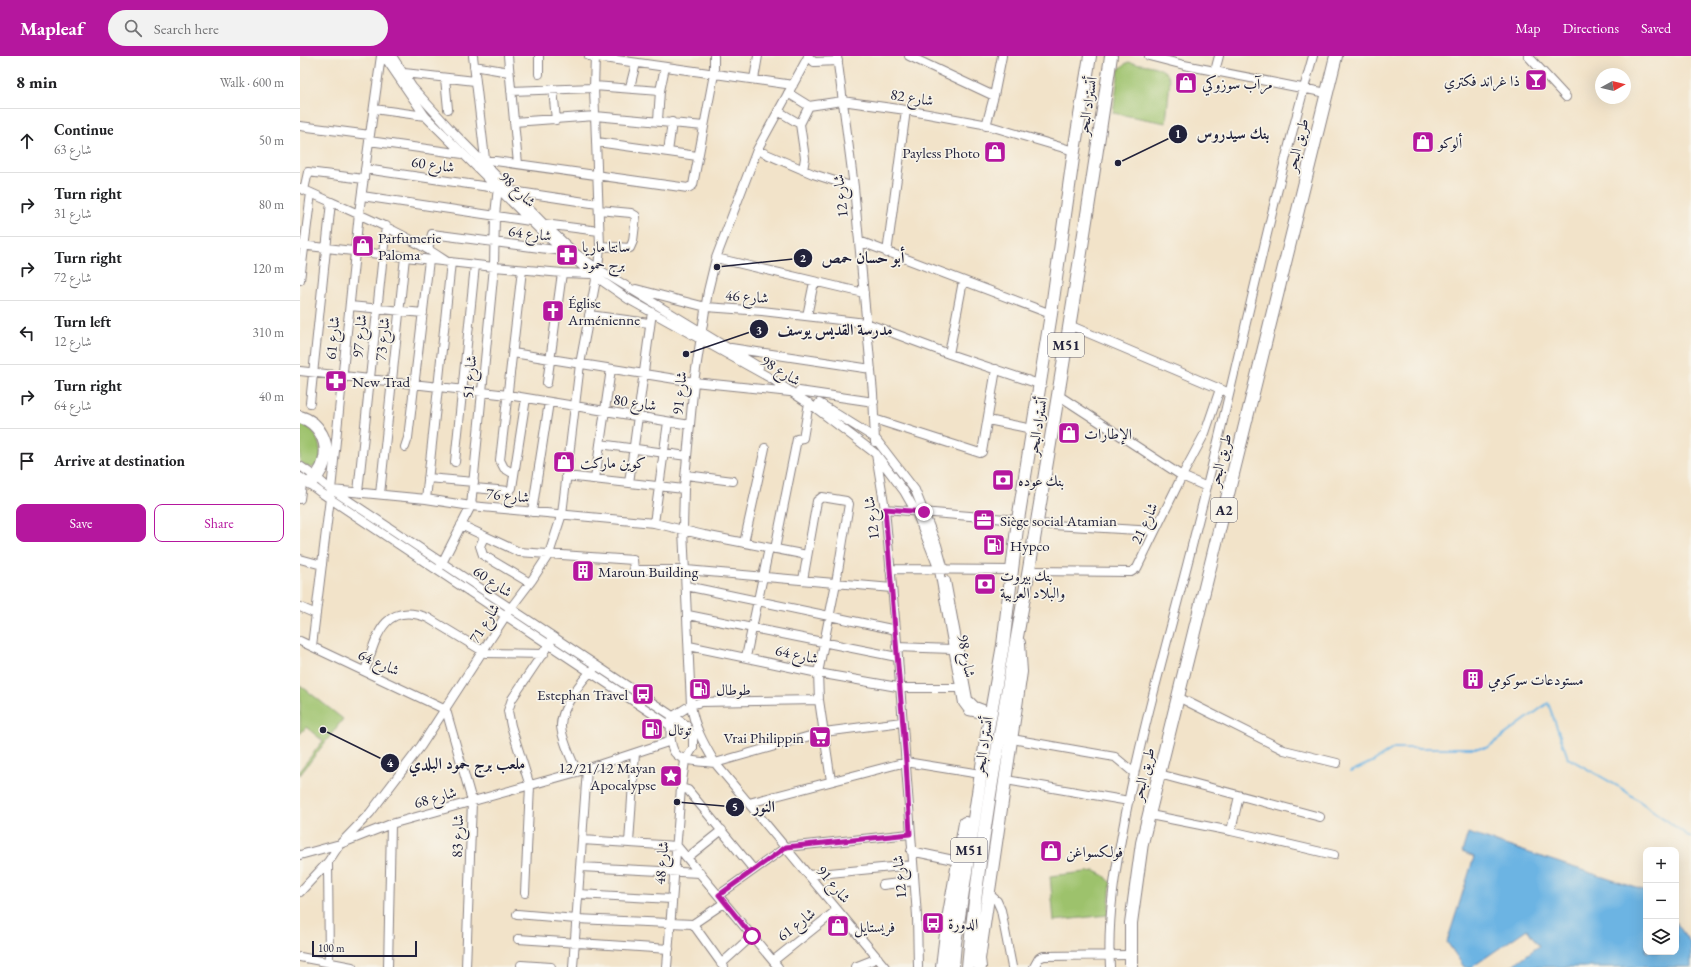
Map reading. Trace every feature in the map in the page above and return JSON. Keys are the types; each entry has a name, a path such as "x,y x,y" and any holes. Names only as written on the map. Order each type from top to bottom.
{"highway":[{"name":"أتستراد البحر","path":"953,967 955,943 986,734 1003,645 1018,520 1039,384 1052,314 1074,151 1090,56"},
{"name":"أتستراد البحر","path":"968,967 972,922 1006,738 1017,632 1058,396 1111,56"},
{"name":"طريق البحر","path":"1130,961 1131,923 1142,843 1336,56"},
{"path":"300,417 316,426 324,440 324,462 306,481"},
{"path":"942,967 947,925 991,668 1003,645"},
{"path":"980,967 979,960 1006,780 1006,738"}],"street":[{"name":"شارع 61","path":"312,646 331,490 350,306 354,252 369,138 383,56"},
{"name":"شارع 98","path":"383,56 425,116 497,188 509,195 544,224 595,273 627,286 700,336 772,379 809,403 876,454 920,512 937,545 952,649 968,699 983,712"},
{"name":"شارع 98","path":"392,56 436,114 483,159 499,178 509,195 530,221 563,251 652,312 700,336 728,347 875,438 915,490 920,512"},
{"path":"473,56 483,159 688,188 692,185 704,126 714,74 714,56"},
{"path":"508,56 518,164"},
{"path":"539,56 539,74"},
{"path":"593,56 793,85"},
{"name":"شارع 71","path":"300,892 328,862 340,844 370,813 446,710 508,612 530,583 549,554 562,514 580,364 600,246 593,56"},
{"path":"754,79 758,56"},
{"path":"909,56 993,95"},
{"path":"993,95 997,56"},
{"path":"984,125 1002,56"},
{"path":"1149,56 1215,71 1304,87 1327,93"},
{"path":"1215,71 1219,56"},
{"path":"1110,967 1112,910 1117,863 1134,773 1207,487 1304,87 1314,56"},
{"path":"1528,56 1566,97"},
{"path":"808,57 814,62 837,59"},
{"name":"شارع 91","path":"808,57 757,150 716,258 700,336 687,456 682,530 686,570 692,718 701,740 715,763 885,967"},
{"name":"شارع 12","path":"837,59 854,187 874,402 876,454 885,509 896,630 918,955"},
{"path":"630,88 636,63"},
{"path":"474,66 509,72"},
{"path":"658,120 660,91 665,67"},
{"path":"404,73 475,81"},
{"path":"445,78 448,109"},
{"path":"511,91 594,87 660,91"},
{"path":"553,89 556,120"},
{"path":"788,93 810,106 800,124 805,158 803,170"},
{"name":"شارع 82","path":"810,106 842,101 918,112 984,125 1074,151"},
{"path":"374,109 425,116"},
{"path":"887,253 906,110"},
{"path":"778,111 800,124"},
{"path":"514,122 595,116 658,120 704,126"},
{"path":"668,152 672,122"},
{"path":"300,126 463,154"},
{"path":"597,142 697,156"},
{"path":"757,150 803,170 854,187"},
{"name":"شارع 60","path":"366,169 497,188"},
{"path":"300,280 305,191 308,172 364,179"},
{"name":"شارع 51","path":"440,567 471,506 494,267 495,215 499,178"},
{"path":"305,191 359,213 386,226 449,262"},
{"path":"509,195 598,207 631,213 636,216 633,241 630,248 600,246"},
{"path":"362,196 530,221"},
{"path":"310,403 331,202"},
{"path":"544,224 600,231"},
{"name":"شارع 97","path":"358,492 376,308 386,226"},
{"name":"شارع 64","path":"428,249 432,234 563,251"},
{"path":"859,241 887,253 1052,314"},
{"path":"302,245 562,274 595,273"},
{"name":"شارع 73","path":"380,494 405,257"},
{"name":"شارع 46","path":"716,258 864,293"},
{"path":"405,447 408,438 415,385 429,260"},
{"path":"426,499 438,388 449,262"},
{"path":"455,462 461,390 475,265"},
{"path":"514,474 504,468 500,460 522,270"},
{"path":"547,383 562,274"},
{"path":"949,354 963,281"},
{"path":"807,316 814,282"},
{"name":"شارع 46","path":"627,286 706,307 762,310 866,323 949,354 1039,384"},
{"path":"350,306 423,313"},
{"path":"629,483 649,323 652,312"},
{"path":"589,315 649,323"},
{"path":"1069,325 1230,393"},
{"path":"728,347 871,369"},
{"path":"513,353 694,382 790,392"},
{"path":"595,479 611,369"},
{"path":"874,419 977,453 982,452 996,370"},
{"path":"300,371 343,376"},
{"name":"شارع 80","path":"343,376 508,395 690,425"},
{"name":"شارع 21","path":"1028,571 1131,572 1139,566 1182,476 1205,433 1220,389"},
{"path":"799,391 874,402"},
{"path":"1058,396 1182,476 1207,487"},
{"path":"428,478 509,491 512,488 526,398"},
{"path":"532,512 549,402"},
{"path":"746,656 763,577 772,548 797,439 802,438 809,403"},
{"path":"988,420 1032,430"},
{"path":"654,523 668,422"},
{"path":"600,444 687,456"},
{"path":"744,543 765,448"},
{"name":"شارع 60","path":"300,466 306,481 330,499 440,567"},
{"path":"686,475 733,482"},
{"path":"566,476 684,489"},
{"path":"300,500 306,481"},
{"name":"شارع 60","path":"306,481 331,490 440,567 551,641 590,672 671,726"},
{"name":"شارع 76","path":"331,490 426,499 471,506 654,523 807,555"},
{"path":"802,580 817,501 822,497 846,501 850,504 818,673 819,700 831,781"},
{"path":"885,509 1018,520"},
{"path":"1036,524 1155,531"},
{"path":"461,525 519,552 633,560 634,570 686,570 892,588"},
{"path":"484,537 480,546 483,555 530,583"},
{"path":"300,559 322,565"},
{"path":"890,569 1011,570"},
{"name":"شارع 98","path":"941,570 960,674 959,688 966,708 973,713 983,712"},
{"path":"686,586 896,630"},
{"path":"300,607 316,614"},
{"path":"365,671 381,627 387,620 402,613 419,614 428,618 483,652 493,654 544,654"},
{"path":"688,615 897,658"},
{"name":"شارع 64","path":"300,641 446,710"},
{"path":"525,893 530,786 511,726 508,711 512,698 544,654 551,641"},
{"name":"شارع 60","path":"551,641 596,666 672,717 686,724 693,738 693,748 685,761"},
{"name":"شارع 64","path":"689,646 746,656 818,673 899,687 959,688"},
{"path":"896,647 952,649"},
{"path":"577,772 561,727 562,717 576,690 596,666"},
{"path":"1178,697 1284,750 1337,763"},
{"path":"819,700 701,702 691,705 672,717 671,741 676,753 685,761 715,763 824,732 902,722"},
{"name":"شارع 83","path":"446,710 472,801 466,967"},
{"path":"1006,738 1115,757 1134,773"},
{"name":"شارع 68","path":"300,855 340,844 391,824 530,786 671,741"},
{"path":"629,843 635,753"},
{"name":"شارع 48","path":"668,967 674,872 681,788 685,761"},
{"path":"749,803 906,762 974,772"},
{"path":"573,967 587,769"},
{"path":"1159,774 1320,817"},
{"path":"1006,780 1129,802"},
{"path":"681,788 688,790 754,870"},
{"path":"1230,831 1239,796"},
{"path":"1150,814 1334,855"},
{"path":"388,967 391,824"},
{"path":"688,858 722,830"},
{"path":"719,895 786,847 910,834"},
{"path":"582,840 677,846 719,895 775,965"},
{"path":"911,851 958,861"},
{"path":"328,862 328,963"},
{"path":"809,875 912,865"},
{"path":"580,867 700,873"},
{"path":"883,885 914,881"},
{"path":"578,894 672,899"},
{"path":"989,894 998,901 1001,910 1012,967"},
{"path":"516,914 576,919 693,924 724,903"},
{"name":"شارع 61","path":"775,965 838,910"},
{"path":"693,924 722,965 752,936"},
{"path":"518,939 669,949"},
{"path":"918,955 918,967"},
{"path":"918,955 922,967"},
{"path":"1034,967 1039,958 1044,956 1110,957 1130,961"},
{"path":"300,957 352,967"},
{"path":"855,967 878,958"},
{"path":"521,965 551,967"}],"green space":[{"path":"1128,62 1153,66 1164,71 1168,75 1170,80 1166,123 1113,113 1119,69"},
{"path":"300,422 313,431 320,447 319,463 310,468 300,462"},
{"path":"300,685 343,719 300,775 300,770 323,741 306,727 300,734"},
{"path":"1095,871 1105,876 1111,883 1108,915 1054,921 1050,876"}],"water":[{"path":"1468,833 1643,890 1643,955 1679,955 1679,926 1691,944 1691,967 1510,967 1539,946 1527,929 1472,967 1464,967 1447,942 1474,857 1462,852"}],"waterway":[{"path":"1350,772 1374,761 1394,748 1487,748 1548,703 1568,758 1621,788 1691,838"}],"place":[{"name":"ذا غراند فكتري","path":"1536,80"},
{"name":"مرآب سوزوكي","path":"1186,83"},
{"name":"ألوكو","path":"1423,142"},
{"name":"Payless Photo","path":"995,152"},
{"name":"بنك سيدروس","path":"1118,163"},
{"name":"Parfumerie Paloma","path":"363,246"},
{"name":"سانتا ماريا برج حمود","path":"567,255"},
{"name":"أبو حسان حمص","path":"717,267"},
{"name":"Église Arménienne","path":"553,311"},
{"name":"مدرسة القديس يوسف","path":"686,354"},
{"name":"New Trad","path":"336,381"},
{"name":"الإطارات","path":"1069,433"},
{"name":"كوين ماركت","path":"564,462"},
{"name":"بنك عوده","path":"1003,480"},
{"name":"Siège social Atamian","path":"984,520"},
{"name":"Hypco","path":"994,545"},
{"name":"Maroun Building","path":"583,571"},
{"name":"بنك بيروت والبلاد العربية","path":"985,584"},
{"name":"مستودعات سوكومي","path":"1473,679"},
{"name":"طوطال","path":"700,689"},
{"name":"Estephan Travel","path":"643,694"},
{"name":"توتال","path":"652,729"},
{"name":"ملعب برج حمود البلدي","path":"323,730"},
{"name":"Vrai Philippin","path":"820,737"},
{"name":"12/21/12 Mayan Apocalypse","path":"671,776"},
{"name":"النور","path":"677,802"},
{"name":"فولكسواغن","path":"1051,851"},
{"name":"الدورة","path":"933,923"},
{"name":"فريستايل","path":"838,926"}],"route":[{"path":"752,936 719,895 786,847 910,834 896,630 885,509 924,512"}]}
